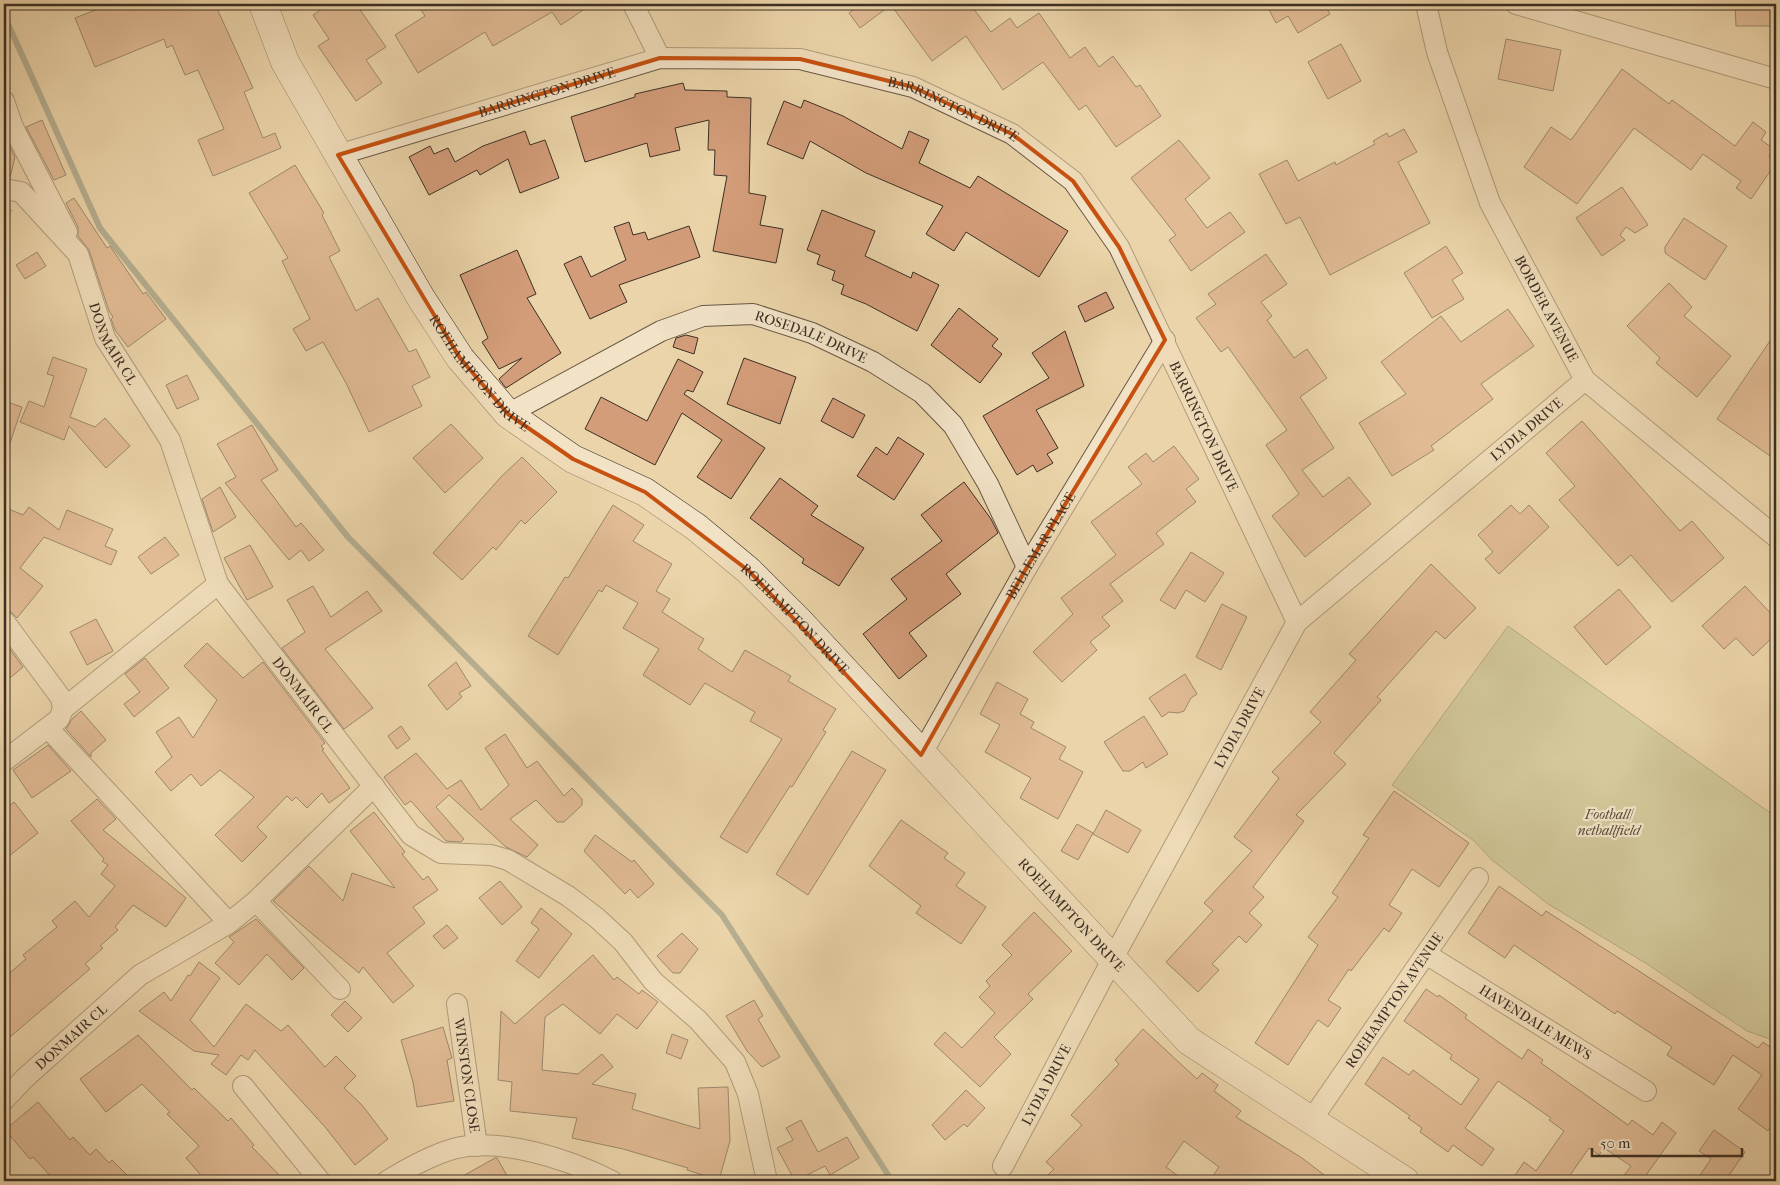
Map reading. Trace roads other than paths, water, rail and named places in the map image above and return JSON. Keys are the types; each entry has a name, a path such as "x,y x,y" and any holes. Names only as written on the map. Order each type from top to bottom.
{"street":[{"name":"ROEHAMPTON DRIVE","path":"263,4 285,62 422,298 460,358 508,414 573,459 644,492 703,534 749,571 800,622 921,755 1188,1041 1310,1122 1405,1181"},
{"path":"633,4 660,58"},
{"name":"BORDER AVENUE","path":"1426,4 1438,52 1490,204 1585,380 1776,537"},
{"path":"1516,4 1776,79"},
{"name":"BARRINGTON DRIVE","path":"338,155 660,58 800,59 913,88 1012,134 1073,182 1119,247 1165,340 1297,622"},
{"path":"4,101 13,127 78,254"},
{"name":"DONMAIR CL","path":"4,189 21,192 78,254 105,338 170,440 218,584 374,786 256,901 229,924 140,975 4,1100"},
{"name":"ROSEDALE DRIVE","path":"508,414 661,331 703,316 753,314 812,333 873,362 922,393 953,425 988,484 1027,567"},
{"name":"BELLEMAR PLACE","path":"921,755 1027,567 1165,340"},
{"name":"LYDIA DRIVE","path":"1003,1166 1112,960 1297,622 1585,380"},
{"path":"4,761 59,719 63,709 218,584"},
{"path":"4,621 61,698 63,709"},
{"path":"48,728 229,924"},
{"path":"374,786 411,835 431,848 441,853 491,855 508,860 568,896 598,918 623,942 652,980 698,1020 735,1062 748,1094 767,1181"},
{"name":"ROEHAMPTON AVENUE","path":"1310,1122 1478,878"},
{"path":"256,901 340,989"},
{"name":"HAVENDALE MEWS","path":"1426,954 1646,1090"},
{"name":"WINSTON CLOSE","path":"458,1004 477,1146"},
{"path":"243,1086 320,1181"},
{"path":"387,1181 428,1158 455,1149 477,1146 510,1148 550,1157 593,1172 612,1181"}],"waterway":[{"path":"4,15 100,228 348,537 722,915 892,1181"}],"park label":[{"name":"Football/ netballfield","path":"1609,822"}]}
